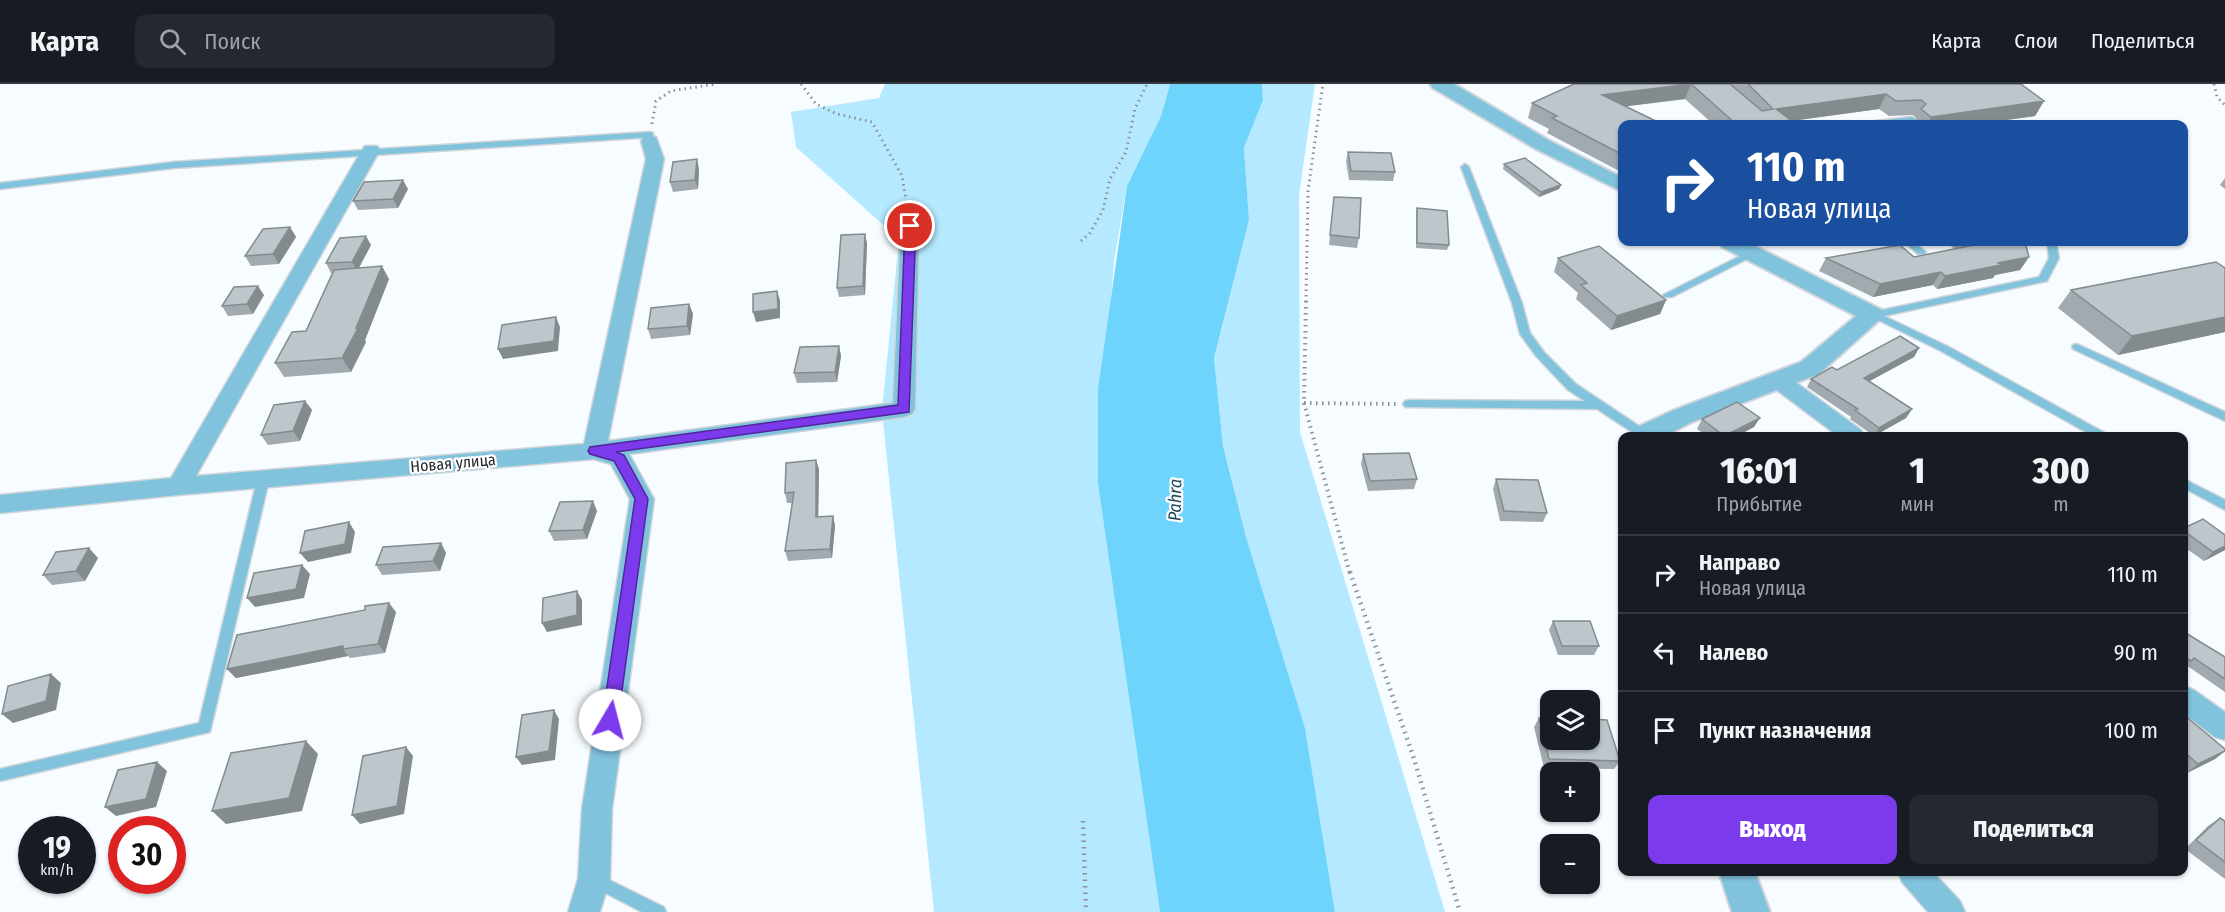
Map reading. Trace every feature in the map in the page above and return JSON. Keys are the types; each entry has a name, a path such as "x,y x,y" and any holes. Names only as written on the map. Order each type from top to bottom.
{"street":[{"path":"1440,84 1544,145 1618,183"},
{"path":"584,912 594,879 597,809 642,499 619,458 594,451 655,159 650,138"},
{"path":"178,486 372,150"},
{"name":"Новая улица","path":"0,504 178,486 594,451 904,409 910,226"},
{"path":"1652,432 1683,416 1810,368 1873,315 1738,246"},
{"path":"1778,380 1848,432"},
{"path":"2188,701 2225,728"},
{"path":"1738,876 1751,912"},
{"path":"1917,876 1949,912"}],"lane":[{"path":"0,186 174,165 372,150 650,138"},
{"path":"1465,167 1517,303 1525,334 1540,354 1572,387 1638,432"},
{"path":"1913,246 1921,252"},
{"path":"1873,315 2043,279 2054,258 2052,246"},
{"path":"1668,295 1752,253"},
{"path":"1873,315 1945,349 2094,432"},
{"path":"2077,347 2225,417"},
{"path":"1409,404 1600,405"},
{"path":"0,775 205,728 263,480"},
{"path":"2188,485 2225,506"},
{"path":"594,879 658,912"}],"path":[{"path":"650,138 657,101 671,91 716,84"},
{"path":"801,84 816,104 837,114 872,122 902,176 910,226"},
{"path":"1081,241 1090,233 1103,210 1110,179 1126,152 1135,109 1147,84"},
{"path":"1323,84 1308,191 1304,403 1343,553 1414,759 1460,912"},
{"path":"2214,84 2217,97 2225,105"},
{"path":"1304,403 1409,404"},
{"path":"1083,821 1086,912"}],"shaded area":[{"path":"885,84 1170,84 1161,116 1127,186 1114,261 1098,484 1160,912 934,912 882,411 899,239 796,147 791,112 879,98"},
{"path":"1262,84 1315,84 1299,195 1300,432 1445,912 1335,912 1305,728 1246,537 1223,446 1214,358 1249,220 1244,148 1263,100"}],"water":[{"name":"Pahra","path":"1170,84 1262,84 1263,100 1244,148 1249,220 1214,358 1223,446 1246,537 1305,728 1335,912 1160,912 1098,484 1098,389 1127,186 1161,116"}],"building":[{"path":"1574,84 1691,84 1602,95 1654,120 1618,120 1618,152 1552,118 1557,116 1532,103"},
{"path":"1691,84 1730,84 1762,111 1773,109 1748,84 2021,84 2044,101 1931,117 1921,109 1926,104 1921,100 1896,101 1886,94 1776,109 1791,120 1732,120"},
{"path":"1348,152 1391,153 1395,172 1351,171"},
{"path":"1525,158 1561,185 1541,192 1504,164"},
{"path":"697,159 695,180 670,182 673,162"},
{"path":"403,180 393,199 353,201 364,182"},
{"path":"1334,197 1361,198 1359,238 1330,235"},
{"path":"1417,208 1447,211 1449,245 1417,243"},
{"path":"290,227 273,254 245,256 263,229"},
{"path":"865,234 863,286 837,288 841,235"},
{"path":"366,236 352,262 326,263 340,238"},
{"path":"1599,246 1666,300 1617,316 1581,285 1587,283 1558,258"},
{"path":"1894,246 1901,246 1914,257 1969,246 2026,246 2029,257 1945,276 1941,272 1880,284 1826,258"},
{"path":"2216,262 2225,268 2225,317 2132,336 2071,290"},
{"path":"382,266 356,328 358,328 342,358 275,363 292,332 306,331 334,270"},
{"path":"258,286 247,304 222,306 234,287"},
{"path":"777,291 778,309 753,312 753,294"},
{"path":"689,304 687,326 648,329 651,308"},
{"path":"556,317 554,341 498,349 502,325"},
{"path":"1900,336 1919,348 1864,378 1912,409 1879,428 1855,410 1858,409 1811,379 1832,367 1837,370"},
{"path":"839,346 835,372 794,373 800,347"},
{"path":"305,401 293,431 261,435 274,405"},
{"path":"1737,402 1760,418 1732,432 1719,432 1702,419"},
{"path":"1409,453 1417,479 1370,481 1363,454"},
{"path":"816,460 816,517 833,516 830,549 785,551 794,492 785,493 786,463"},
{"path":"1496,479 1538,480 1547,513 1504,511"},
{"path":"593,501 583,530 549,531 560,502"},
{"path":"2203,519 2225,535 2225,546 2213,552 2188,534 2188,526"},
{"path":"349,522 345,544 300,553 305,531"},
{"path":"441,543 433,561 376,565 383,547"},
{"path":"89,548 76,571 43,575 56,552"},
{"path":"302,565 296,589 247,598 254,573"},
{"path":"577,591 577,615 542,623 543,598"},
{"path":"389,603 378,644 343,649 343,646 227,669 237,635 365,610 365,606"},
{"path":"1553,621 1590,621 1599,646 1562,646"},
{"path":"2188,634 2225,657 2225,679 2194,658 2191,661 2188,659"},
{"path":"51,674 46,701 2,714 8,686"},
{"path":"554,710 549,751 516,757 522,715"},
{"path":"2188,718 2225,749 2198,764 2188,755"},
{"path":"1600,720 1607,720 1618,761 1549,759 1547,750 1600,750"},
{"path":"306,741 289,798 212,811 231,753"},
{"path":"406,747 397,806 352,815 363,756"},
{"path":"157,762 146,799 105,807 118,770"},
{"path":"2220,818 2225,821 2225,862 2196,840"}],"route":[{"path":"610,720 642,499 619,458 594,451 904,409 910,226"}]}
